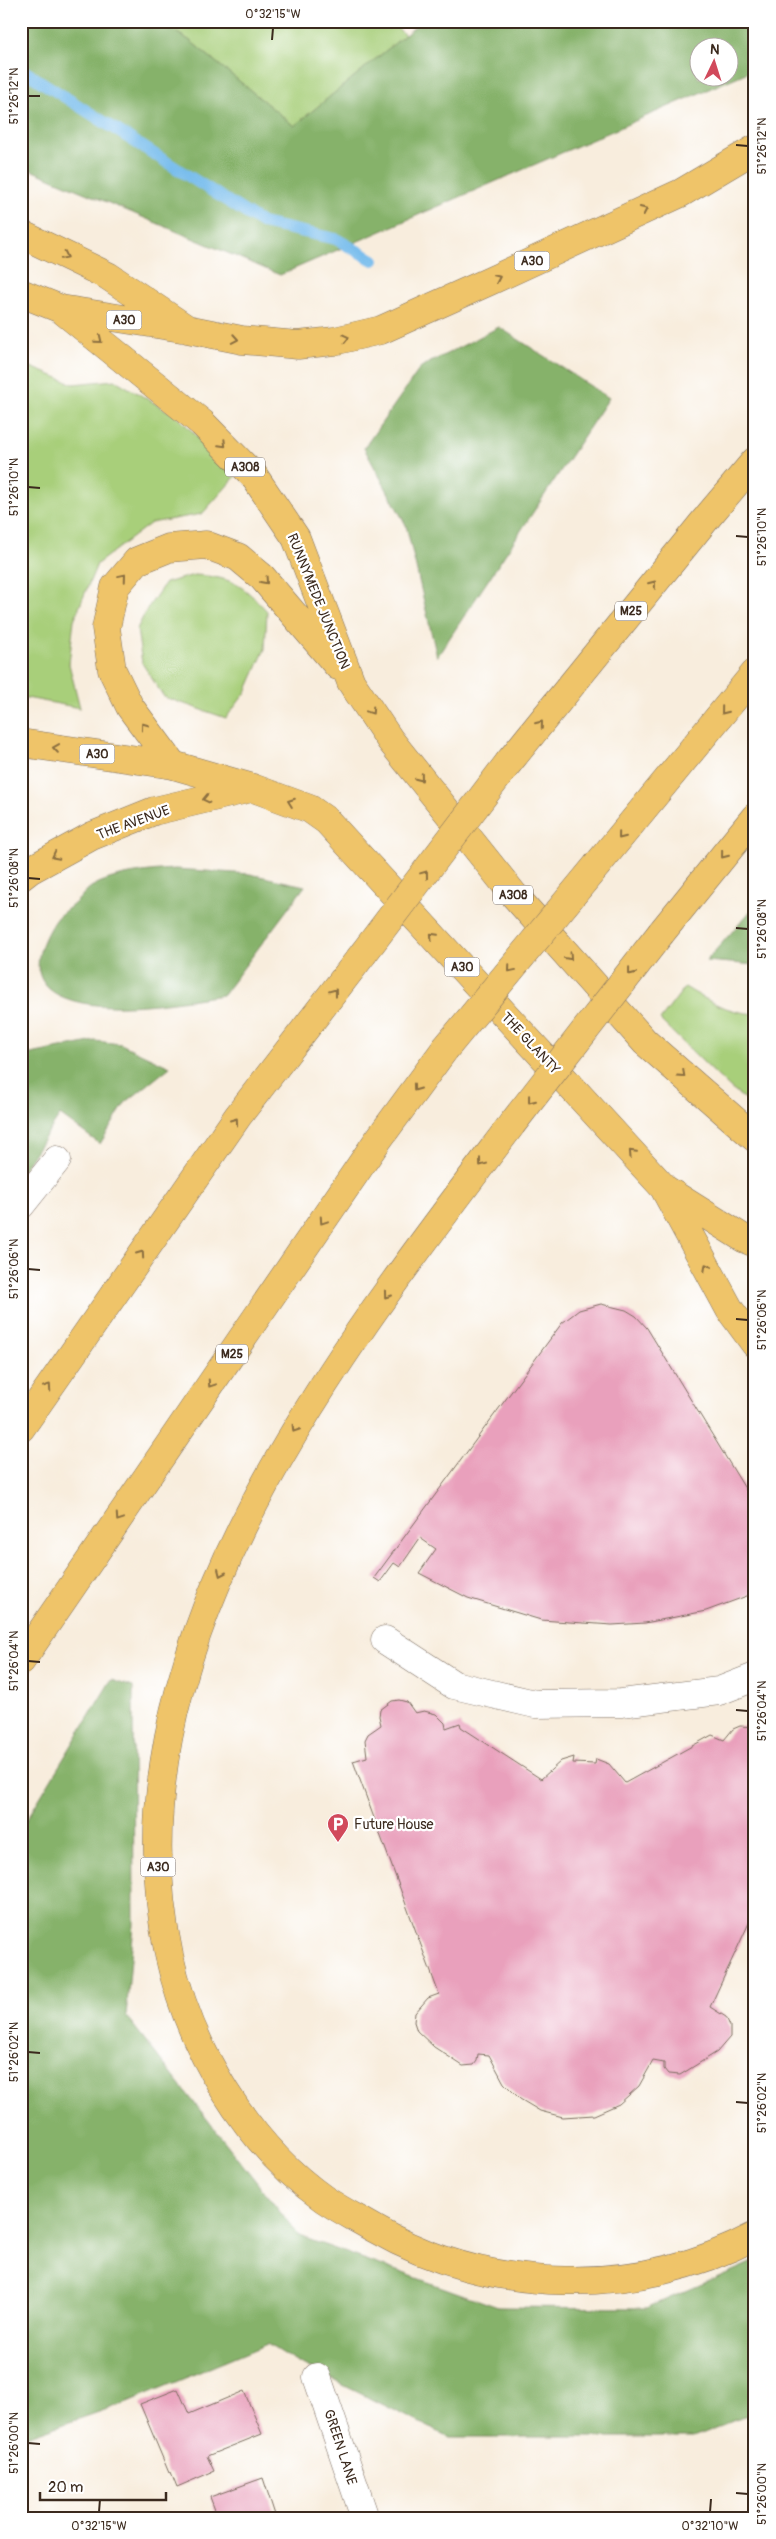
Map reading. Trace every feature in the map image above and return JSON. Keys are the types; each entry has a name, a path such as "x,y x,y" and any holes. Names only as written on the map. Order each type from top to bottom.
{"main road":[{"name":"A30","path":"187,329 242,340 298,344 334,341 381,330 682,193 755,150"},
{"path":"21,234 108,276 187,329"},
{"name":"RUNNYMEDE JUNCTION","path":"21,293 62,309 187,329"},
{"name":"RUNNYMEDE JUNCTION","path":"62,309 202,423 254,476 296,538 352,682 390,740 514,895 645,1042 755,1138"},
{"name":"M25","path":"21,1428 238,1116 509,762 755,461"},
{"path":"173,766 130,707 112,670 106,628 115,587 137,561 169,548 206,545 238,557 262,576 352,682"},
{"name":"M25","path":"21,1661 378,1140 445,1049 755,673"},
{"name":"A30","path":"21,743 173,766 253,788"},
{"name":"THE GLANTY","path":"253,788 310,809 327,821 665,1189 743,1238 755,1243"},
{"name":"THE AVENUE","path":"21,877 30,870 92,836 154,811 253,788"},
{"name":"A30","path":"755,817 512,1124 331,1373 293,1432 245,1520 218,1579 180,1686 168,1742 160,1801 158,1872 164,1935 175,1983 192,2030 220,2084 256,2133 288,2169 325,2200 387,2236 447,2261 476,2269 519,2277 596,2280 658,2272 720,2254 755,2236"},
{"name":"A30","path":"665,1189 730,1310 755,1344"}],"street":[{"path":"21,1205 57,1160"},
{"path":"385,1640 454,1685 535,1704 621,1703 700,1694 719,1691 755,1677"},
{"name":"GREEN LANE","path":"318,2377 364,2518"}],"green space":[{"path":"21,21 157,21 189,40 294,126 422,21 755,21 755,69 738,76 738,38 688,38 688,88 711,88 280,275 21,166"},
{"path":"157,21 390,21 405,35 294,126 189,40"},
{"path":"499,327 609,398 437,657 406,525 364,448 421,367"},
{"path":"21,363 73,384 115,380 178,417 236,476 202,514 151,523 97,564 74,620 69,664 80,708 21,697"},
{"path":"194,575 227,580 243,588 267,611 265,649 246,692 226,718 164,697 142,663 137,629 147,609 165,583"},
{"path":"176,869 250,874 305,886 223,995 143,1005 102,1006 65,998 53,992 44,984 38,964 43,942 48,931 57,918 91,887 121,876"},
{"path":"755,906 755,965 706,961"},
{"path":"685,987 718,1005 735,1011 755,1014 755,1107 730,1088 660,1020"},
{"path":"95,1041 121,1044 170,1067 125,1103 100,1144 60,1115 21,1173 21,1056"},
{"path":"111,1680 133,1687 134,1924 126,2016 299,2236 498,2307 647,2308 755,2261 755,2412 693,2437 449,2437 296,2362 267,2344 125,2403 21,2439 21,1829"}],"building":[{"path":"601,1304 626,1310 636,1316 647,1328 755,1505 755,1562 753,1563 755,1567 755,1593 706,1611 645,1623 612,1625 541,1620 468,1598 419,1573 436,1549 420,1538 400,1567 394,1563 380,1582 374,1578 562,1323 579,1310"},
{"path":"392,1701 407,1702 415,1713 424,1711 436,1714 445,1723 446,1728 460,1723 461,1727 541,1779 561,1761 574,1757 573,1763 595,1764 596,1759 609,1764 625,1783 712,1735 724,1740 733,1729 740,1726 755,1727 755,1910 710,2007 726,2017 730,2026 730,2037 717,2052 680,2075 668,2074 664,2069 664,2063 653,2061 639,2086 619,2104 594,2115 563,2117 540,2111 520,2099 504,2083 489,2055 478,2054 474,2065 463,2066 434,2047 417,2031 414,2022 415,2013 428,1998 439,1994 353,1761 367,1757 365,1740 368,1734 381,1725 380,1710"},
{"path":"178,2389 189,2414 244,2391 262,2434 207,2456 214,2471 177,2487 171,2472 169,2473 140,2404"},
{"path":"263,2478 276,2518 218,2518 210,2497"}],"waterway":[{"path":"21,69 262,223 336,239 373,260"}],"place":[{"name":"Future House","path":"338,1843"}]}
